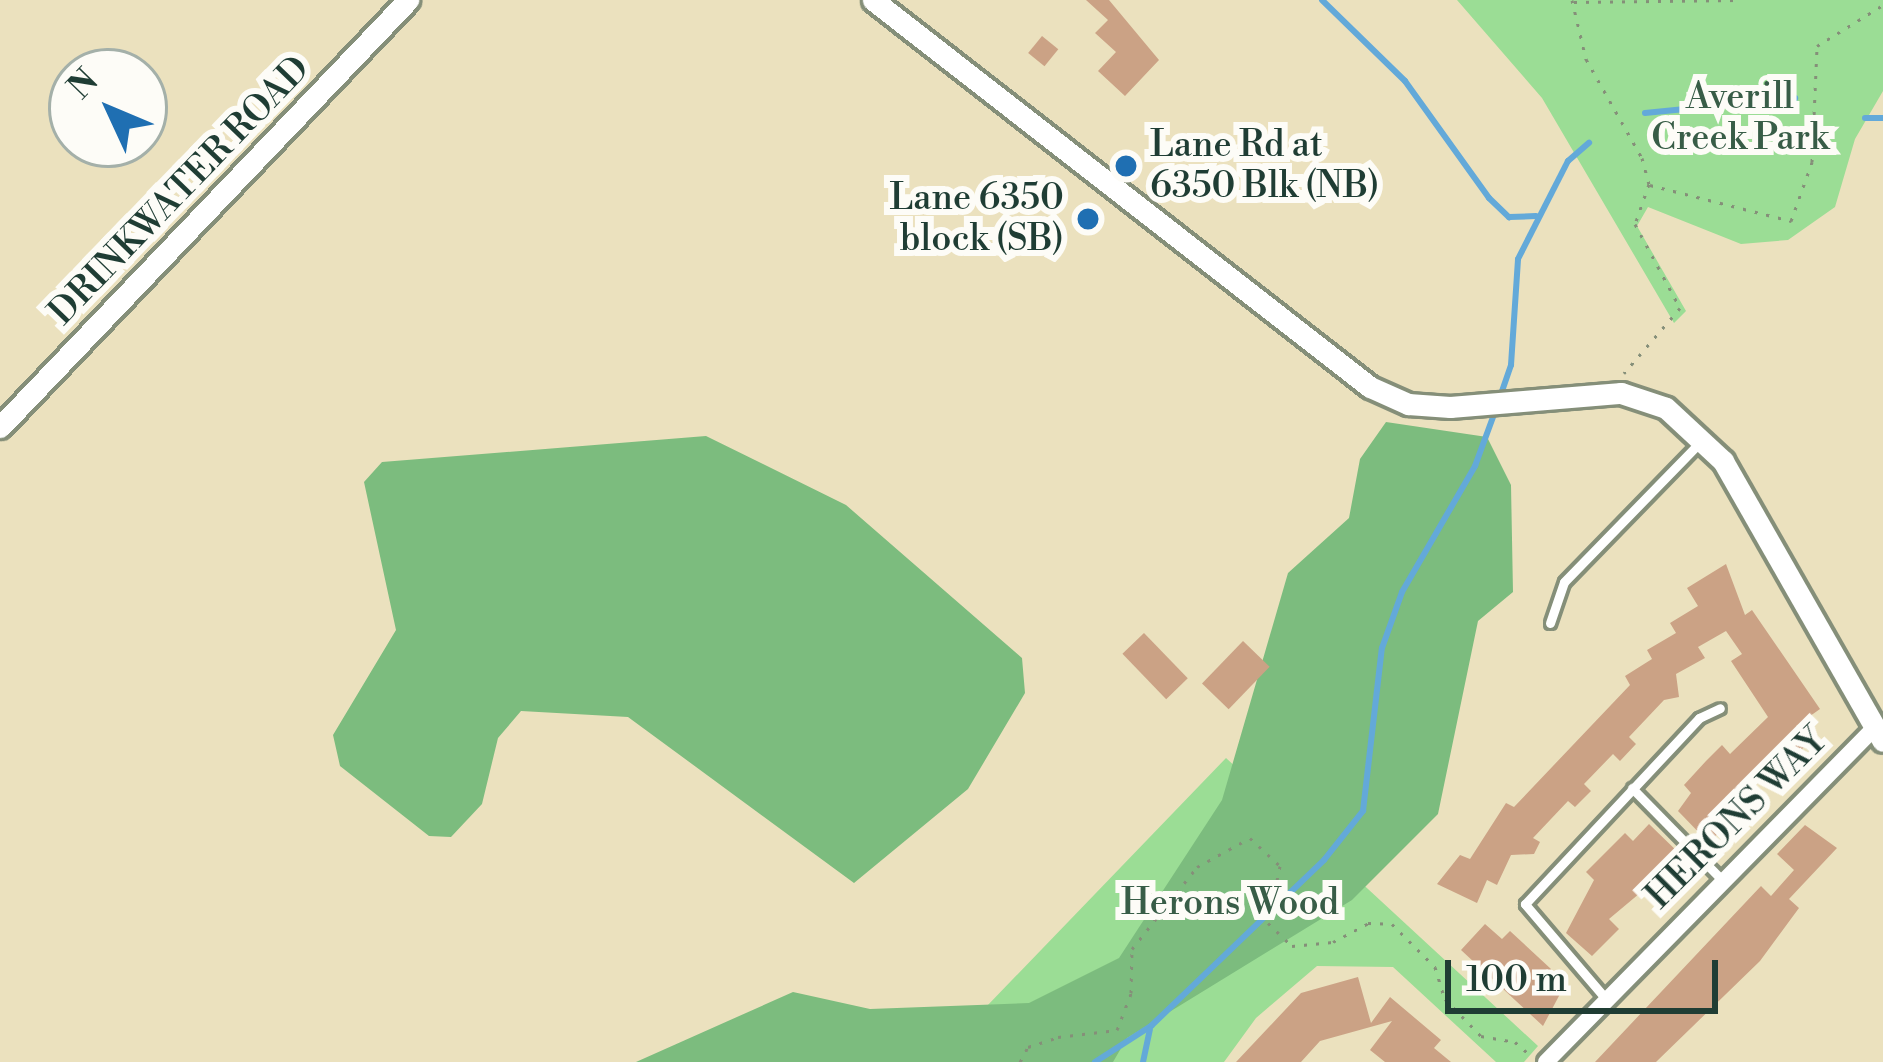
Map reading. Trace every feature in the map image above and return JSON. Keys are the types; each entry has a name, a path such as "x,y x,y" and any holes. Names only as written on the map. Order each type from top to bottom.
{"street":[{"name":"DRINKWATER ROAD","path":"0,427 408,0"},
{"path":"873,0 1370,387 1408,404 1621,393 1666,408 1723,460 1879,734"},
{"name":"HERONS WAY","path":"1542,1062 1722,880 1879,734"}],"lane":[{"path":"1550,623 1564,582 1701,440"},
{"path":"1606,1000 1525,904 1699,718 1720,708"},
{"path":"1632,788 1722,880"}],"path":[{"path":"1621,393 1626,363 1680,308 1635,224 1648,184 1642,158 1586,59 1572,1 1740,0"},
{"path":"1648,184 1781,221 1796,218 1812,162 1810,66 1817,46 1883,5"},
{"path":"1019,1062 1028,1047 1058,1037 1117,1030 1131,993 1132,950 1197,867 1250,838 1280,866 1268,923 1287,940 1302,949 1368,923 1392,924 1435,967 1445,999 1480,1036 1515,1042 1542,1062"}],"green space":[{"name":"Averill Creek Park","path":"1457,0 1883,0 1883,91 1855,139 1835,207 1788,240 1741,244 1648,207 1637,226 1686,311 1674,323 1542,98"},
{"path":"1386,422 1487,437 1511,485 1513,592 1478,621 1438,814 1352,900 1127,1038 1113,1062 636,1062 793,992 870,1009 1029,1003 1119,958 1222,800 1288,573 1349,518 1360,459"},
{"path":"706,436 846,505 1022,658 1025,693 968,789 854,883 628,717 521,711 498,738 482,804 451,837 429,836 340,766 333,735 396,630 364,482 382,462"},
{"name":"Herons Wood","path":"1226,758 1538,1046 1524,1062 1496,1062 1393,967 1317,966 1256,1018 1224,1062 933,1062"}],"building":[{"path":"1086,0 1109,0 1159,60 1125,96 1098,71 1116,52 1095,33 1108,20"},
{"path":"1042,36 1058,49 1044,66 1028,53"},
{"path":"1726,564 1745,615 1752,610 1820,709 1796,726 1811,742 1736,800 1743,807 1709,843 1678,811 1691,793 1684,785 1706,761 1722,745 1730,754 1768,717 1731,661 1742,654 1726,631 1698,647 1705,658 1676,674 1679,697 1664,700 1629,737 1636,744 1620,761 1613,754 1584,784 1591,791 1575,807 1568,801 1533,838 1540,842 1534,854 1511,855 1497,885 1487,880 1477,903 1437,884 1460,855 1470,859 1506,803 1514,807 1630,685 1625,676 1652,659 1647,650 1676,633 1670,623 1698,606 1687,588"},
{"path":"1144,633 1188,678 1166,699 1122,654"},
{"path":"1243,641 1270,667 1229,709 1202,683"},
{"path":"1649,824 1683,857 1609,919 1619,929 1592,956 1566,933 1594,880 1586,872 1625,833 1633,841"},
{"path":"1805,825 1837,848 1789,899 1799,908 1760,961 1656,1062 1595,1062 1761,886 1771,896 1794,870 1777,854"},
{"path":"1485,924 1502,939 1510,931 1551,969 1543,978 1560,994 1543,1026 1461,950"},
{"path":"1358,977 1371,1023 1390,997 1441,1040 1434,1048 1451,1062 1385,1062 1370,1050 1392,1021 1320,1041 1301,1062 1236,1062 1301,993"}],"waterway":[{"path":"1322,0 1405,81 1489,198 1509,217 1536,216"},
{"path":"1645,113 1795,98"},
{"path":"1865,118 1883,118"},
{"path":"1500,397 1511,365 1518,259 1568,161 1589,143"},
{"path":"1095,1062 1151,1026 1324,860 1363,811 1382,648 1402,592 1475,466 1496,409"},
{"path":"1143,1062 1150,1030"}],"place":[{"name":"Lane Rd at 6350 Blk (NB)","path":"1126,166"},
{"name":"Lane 6350 block (SB)","path":"1088,219"}]}
